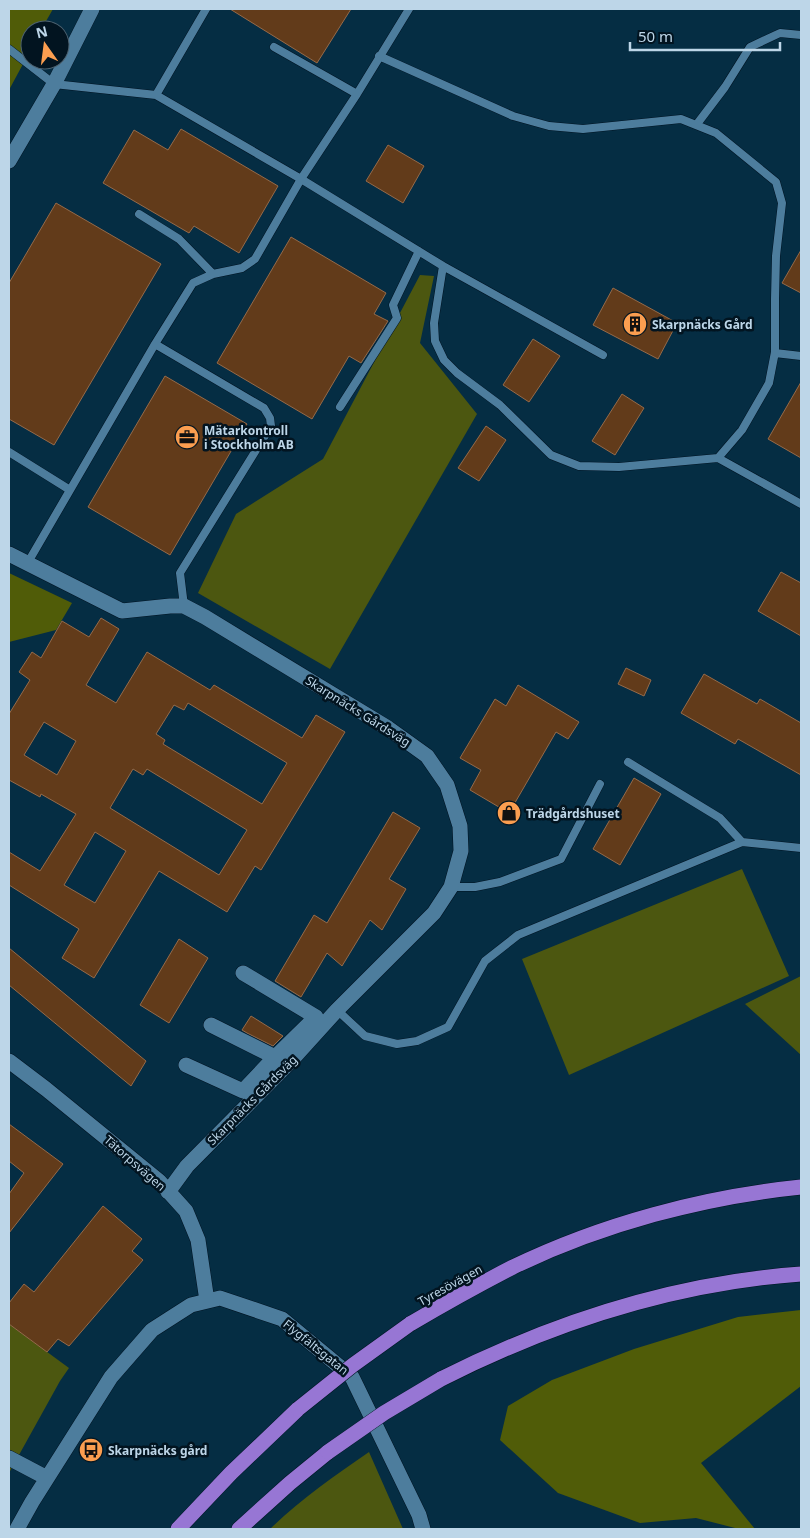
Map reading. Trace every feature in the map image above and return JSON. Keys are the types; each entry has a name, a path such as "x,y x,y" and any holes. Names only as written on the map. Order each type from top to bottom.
{"highway":[{"name":"Tyresövägen","path":"178,1529 231,1473 298,1409 353,1365 410,1324 458,1296 515,1267 584,1238 652,1215 721,1199 801,1186"},
{"path":"239,1529 282,1489 328,1452 384,1413 484,1358 592,1315 667,1294 726,1283 801,1274"}],"street":[{"path":"9,161 54,84 92,9"},
{"path":"9,554 122,611 184,606"},
{"name":"Skarpnäcks Gårdsväg","path":"168,1192 187,1166 434,913 452,887 460,851 460,826 447,785 427,756 380,723 184,606"},
{"path":"186,1065 244,1091 316,1017 243,973"},
{"path":"212,1025 275,1057"},
{"name":"Tätorpsvägen","path":"9,1061 54,1095 159,1181 186,1211 198,1240 207,1301"},
{"name":"Flygfältsgatan","path":"17,1529 111,1377 152,1330 192,1305 220,1298 282,1319 352,1376 415,1506 423,1529"},
{"path":"9,1458 47,1478"}],"lane":[{"path":"156,95 206,9"},
{"path":"27,564 193,282 213,274 242,268 255,259 301,179 357,94 409,9"},
{"path":"697,124 725,87 750,47 780,33 801,35"},
{"path":"274,47 357,94"},
{"path":"9,49 54,84 156,95 301,179 443,266 603,355"},
{"path":"379,56 513,116 549,126 583,129 681,119 697,124 716,133 776,182 782,203 776,256 775,353 769,383 742,430 718,458"},
{"path":"139,214 179,239 213,274"},
{"path":"340,407 397,318 393,305 419,251"},
{"path":"443,266 434,323 434,342 444,360 457,373 500,404 551,455 579,466 618,467 718,458 801,504"},
{"path":"155,344 264,408 270,418 271,426 180,573 184,606"},
{"path":"775,353 801,356"},
{"path":"9,452 70,490"},
{"path":"628,762 720,818 742,842"},
{"path":"452,887 475,887 500,882 561,859 600,784"},
{"path":"338,1010 365,1036 397,1044 417,1041 448,1027 485,961 518,935 742,842 801,848"}],"green space":[{"path":"9,9 53,9 47,20 20,20 20,70 9,90"},
{"path":"420,275 434,276 420,343 477,414 330,669 198,593 236,514 323,459"},
{"path":"9,573 72,603 56,630 9,642"},
{"path":"742,869 789,976 569,1075 522,959"},
{"path":"801,976 801,1055 745,1004"},
{"path":"801,1310 801,1386 701,1463 755,1529 739,1529 696,1518 640,1523 558,1493 500,1440 508,1406 552,1380 634,1349 738,1317"},
{"path":"9,1324 69,1368 9,1473"},
{"path":"369,1452 403,1529 270,1529 305,1498"}],"building":[{"path":"230,9 351,9 317,63"},
{"path":"181,129 278,186 239,253 194,226 189,233 103,183 134,130 168,150"},
{"path":"388,145 424,166 403,203 366,181"},
{"path":"56,203 161,264 54,445 9,419 9,283"},
{"path":"291,237 386,293 374,314 388,321 361,363 349,356 312,419 217,363"},
{"path":"801,250 801,293 782,283"},
{"name":"Skarpnäcks Gård","path":"613,288 677,323 658,359 593,325"},
{"path":"533,339 560,356 529,402 503,385"},
{"path":"165,376 247,424 170,555 88,507"},
{"path":"801,382 801,458 768,439"},
{"path":"622,394 644,408 615,455 592,441"},
{"path":"486,426 506,440 479,481 458,468"},
{"path":"781,572 801,583 801,636 758,611"},
{"path":"101,618 119,629 86,685 116,703 147,652 210,690 214,685 302,738 316,715 345,732 261,870 255,866 227,912 159,871 94,978 62,958 79,929 9,885 9,852 40,871 76,814 41,794 40,797 9,780 9,714 30,680 19,672 32,652 41,658 62,621 89,637","holes":["188,703 287,763 262,804 163,744 165,740 156,734 174,705 184,710","44,722 76,741 57,775 24,755","133,769 143,775 147,769 247,830 219,875 110,808","95,832 126,851 95,903 64,885"]},
{"path":"626,668 651,680 644,696 618,684"},
{"path":"704,674 757,704 760,699 801,723 801,775 738,739 735,744 681,713"},
{"path":"518,685 579,722 568,739 556,732 509,813 470,790 481,770 460,758 495,699 506,706"},
{"path":"634,778 661,794 620,865 593,849"},
{"path":"393,812 420,828 389,879 406,889 382,930 370,920 342,966 327,953 301,997 275,981 314,915 327,923"},
{"path":"179,939 208,958 169,1023 140,1005"},
{"path":"9,948 146,1061 131,1086 9,985"},
{"path":"251,1016 283,1036 273,1046 242,1030"},
{"path":"9,1124 63,1164 9,1233 9,1194 24,1173 9,1161"},
{"path":"103,1206 142,1239 132,1251 143,1260 69,1346 58,1339 47,1352 9,1324 9,1303 24,1284 34,1292"}],"place":[{"name":"Skarpnäcks Gård","path":"635,324"},
{"name":"Mätarkontroll i Stockholm AB","path":"187,437"},
{"name":"Trädgårdshuset","path":"509,813"},
{"name":"Skarpnäcks gård","path":"91,1450"}]}
